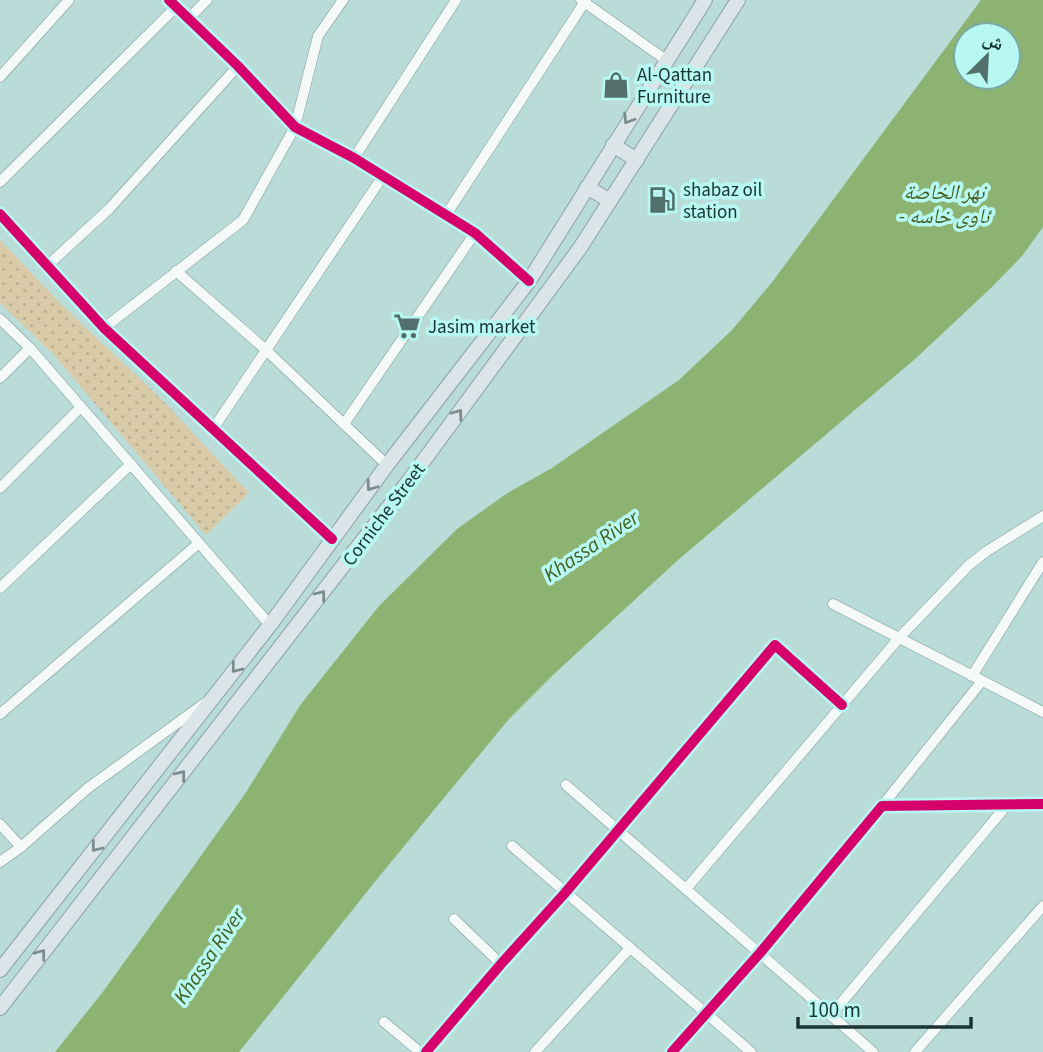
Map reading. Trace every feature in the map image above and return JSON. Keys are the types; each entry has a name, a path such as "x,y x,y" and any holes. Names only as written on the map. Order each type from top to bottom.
{"main road":[{"name":"Corniche Street","path":"0,970 270,625 387,465 529,281 705,0"},
{"name":"Corniche Street","path":"0,1008 405,486 580,248 738,0"},
{"path":"612,145 637,160"},
{"path":"587,187 610,201"}],"street":[{"path":"0,77 69,0"},
{"path":"188,19 207,0"},
{"path":"104,328 243,220 295,127 318,36 343,0"},
{"path":"354,158 456,0"},
{"path":"446,215 584,1 666,60"},
{"path":"0,182 173,4 238,66 295,127 354,158 475,233 529,281"},
{"path":"47,266 109,209 238,66"},
{"path":"214,429 383,176"},
{"path":"0,214 104,328 332,539"},
{"path":"344,424 475,233"},
{"path":"176,271 267,350 387,465"},
{"path":"0,319 30,348 270,625"},
{"path":"0,378 30,348"},
{"path":"0,488 80,407"},
{"path":"0,588 131,464"},
{"path":"686,889 899,638 969,565 1043,516"},
{"path":"0,715 199,543"},
{"path":"972,676 1043,562"},
{"path":"833,604 1043,712"},
{"path":"426,1052 775,645 842,705"},
{"path":"672,1052 760,953 982,681"},
{"path":"0,863 88,788 216,695"},
{"path":"566,785 873,1052"},
{"path":"881,806 1043,804"},
{"path":"831,1015 1007,805"},
{"path":"0,824 21,847"},
{"path":"512,846 751,1052"},
{"path":"915,1052 1043,906"},
{"path":"454,919 501,964"},
{"path":"535,1052 630,948"},
{"path":"384,1022 420,1052"}],"shaded area":[{"path":"0,240 61,304 162,400 249,493 206,535 54,355 0,303"}],"water":[{"name":"نهر الخاصة - ئاوی خاسە","path":"981,0 1043,0 1043,227 1022,256 915,359 678,560 509,719 239,1052 55,1052 102,993 245,794 301,704 379,606 457,529 506,494 552,468 679,380 732,330 773,281 952,39 952,91 1022,91 1022,21 965,21"}],"cycle path":[{"path":"169,0 238,66 295,127 354,158 475,233 529,281"},
{"path":"0,214 104,328 332,539"},
{"path":"426,1052 775,645 842,705"},
{"path":"672,1052 760,953 882,806 1043,804"}],"place":[{"name":"Al-Qattan Furniture","path":"616,85"},
{"name":"shabaz oil station","path":"662,200"},
{"name":"Jasim market","path":"407,326"}],"water label":[{"name":"Khassa River","path":"591,546"},
{"name":"Khassa River","path":"209,956"}]}
